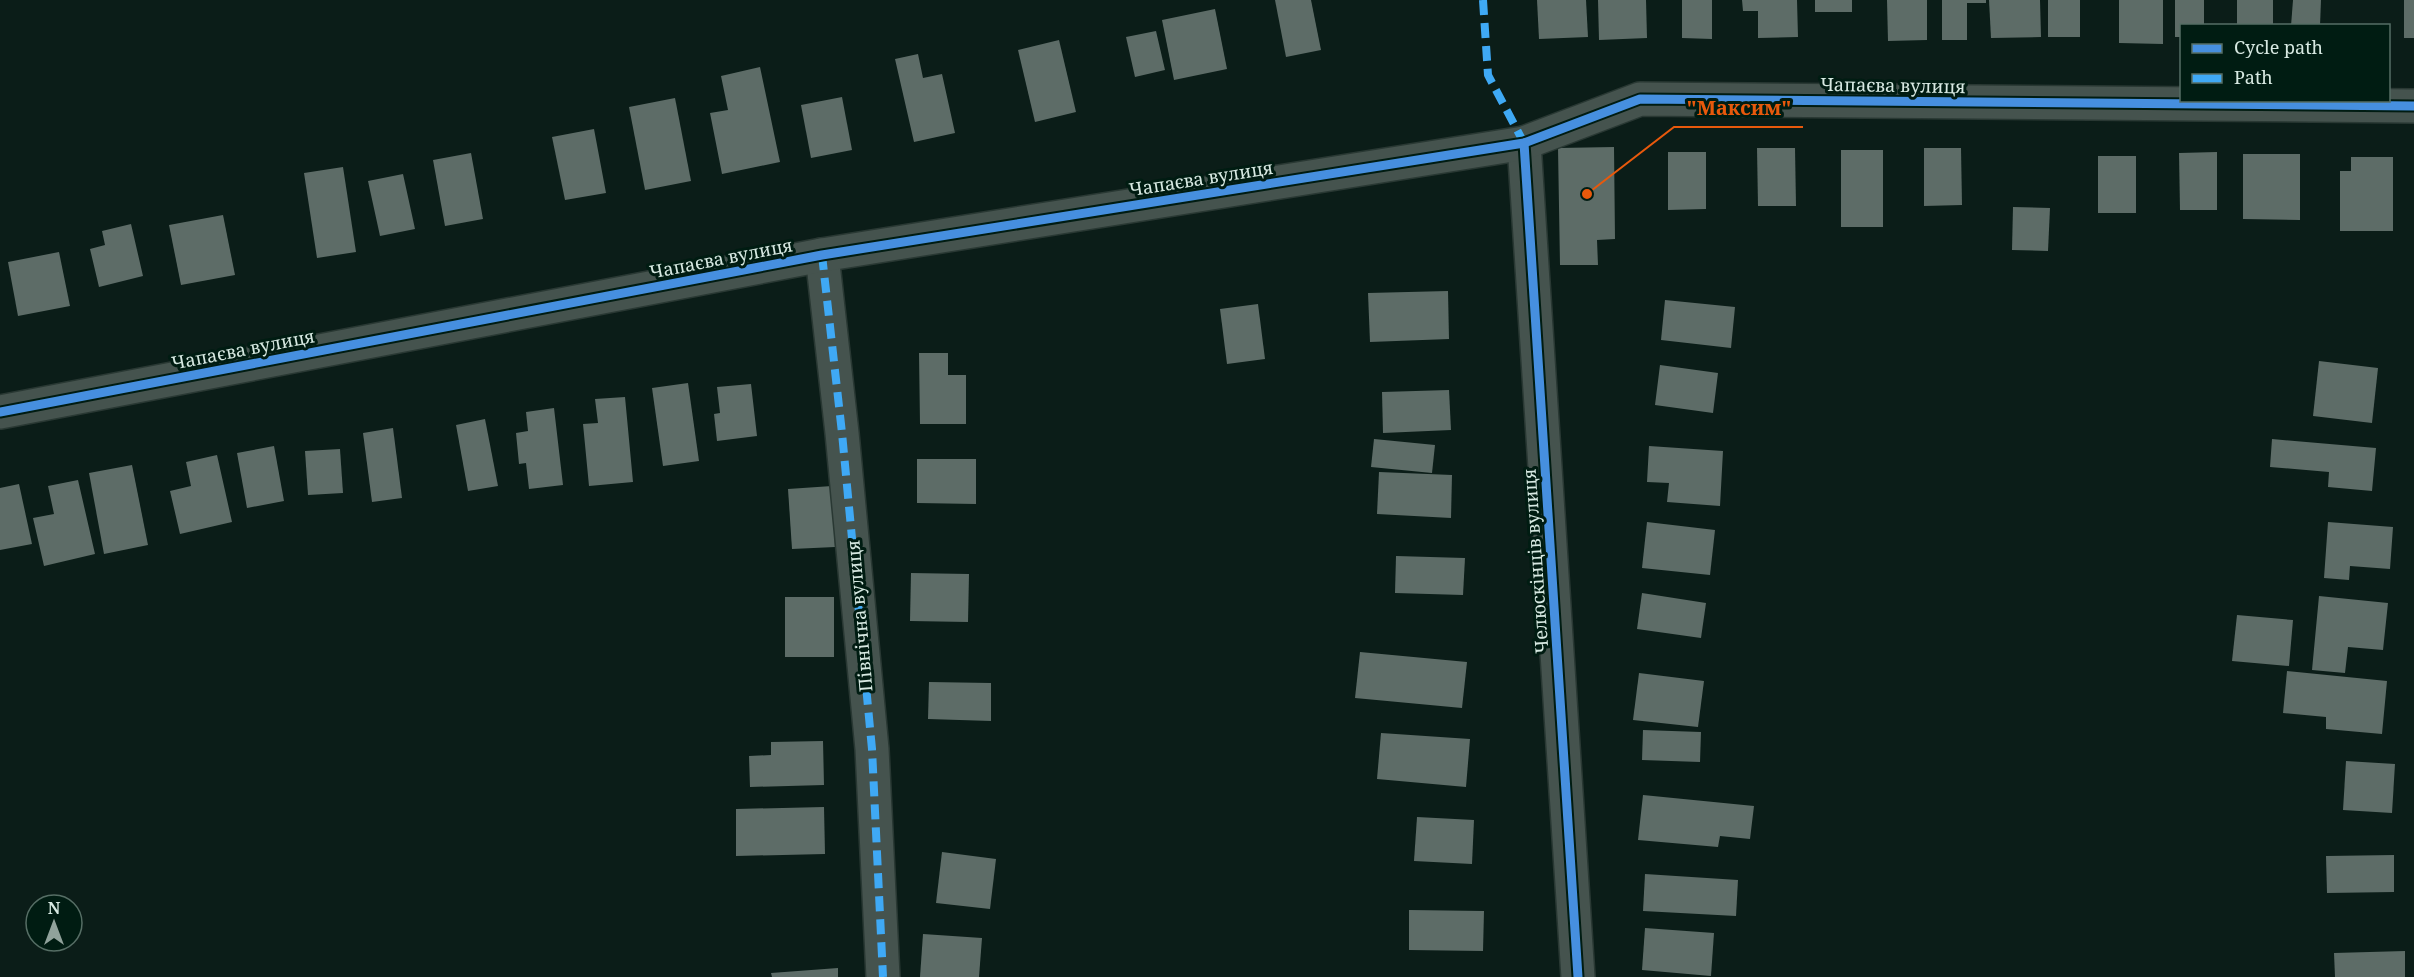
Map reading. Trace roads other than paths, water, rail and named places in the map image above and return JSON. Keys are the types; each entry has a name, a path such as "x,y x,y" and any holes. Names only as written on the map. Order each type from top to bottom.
{"street":[{"name":"Чапаєва вулиця","path":"0,412 822,255 1524,143 1640,99 2414,106"},
{"name":"Челюскінців вулиця","path":"1524,143 1578,977"},
{"name":"Північна вулиця","path":"822,255 872,749 883,977"}],"place":[{"name":"\"Максим\"","path":"1587,194"}]}
